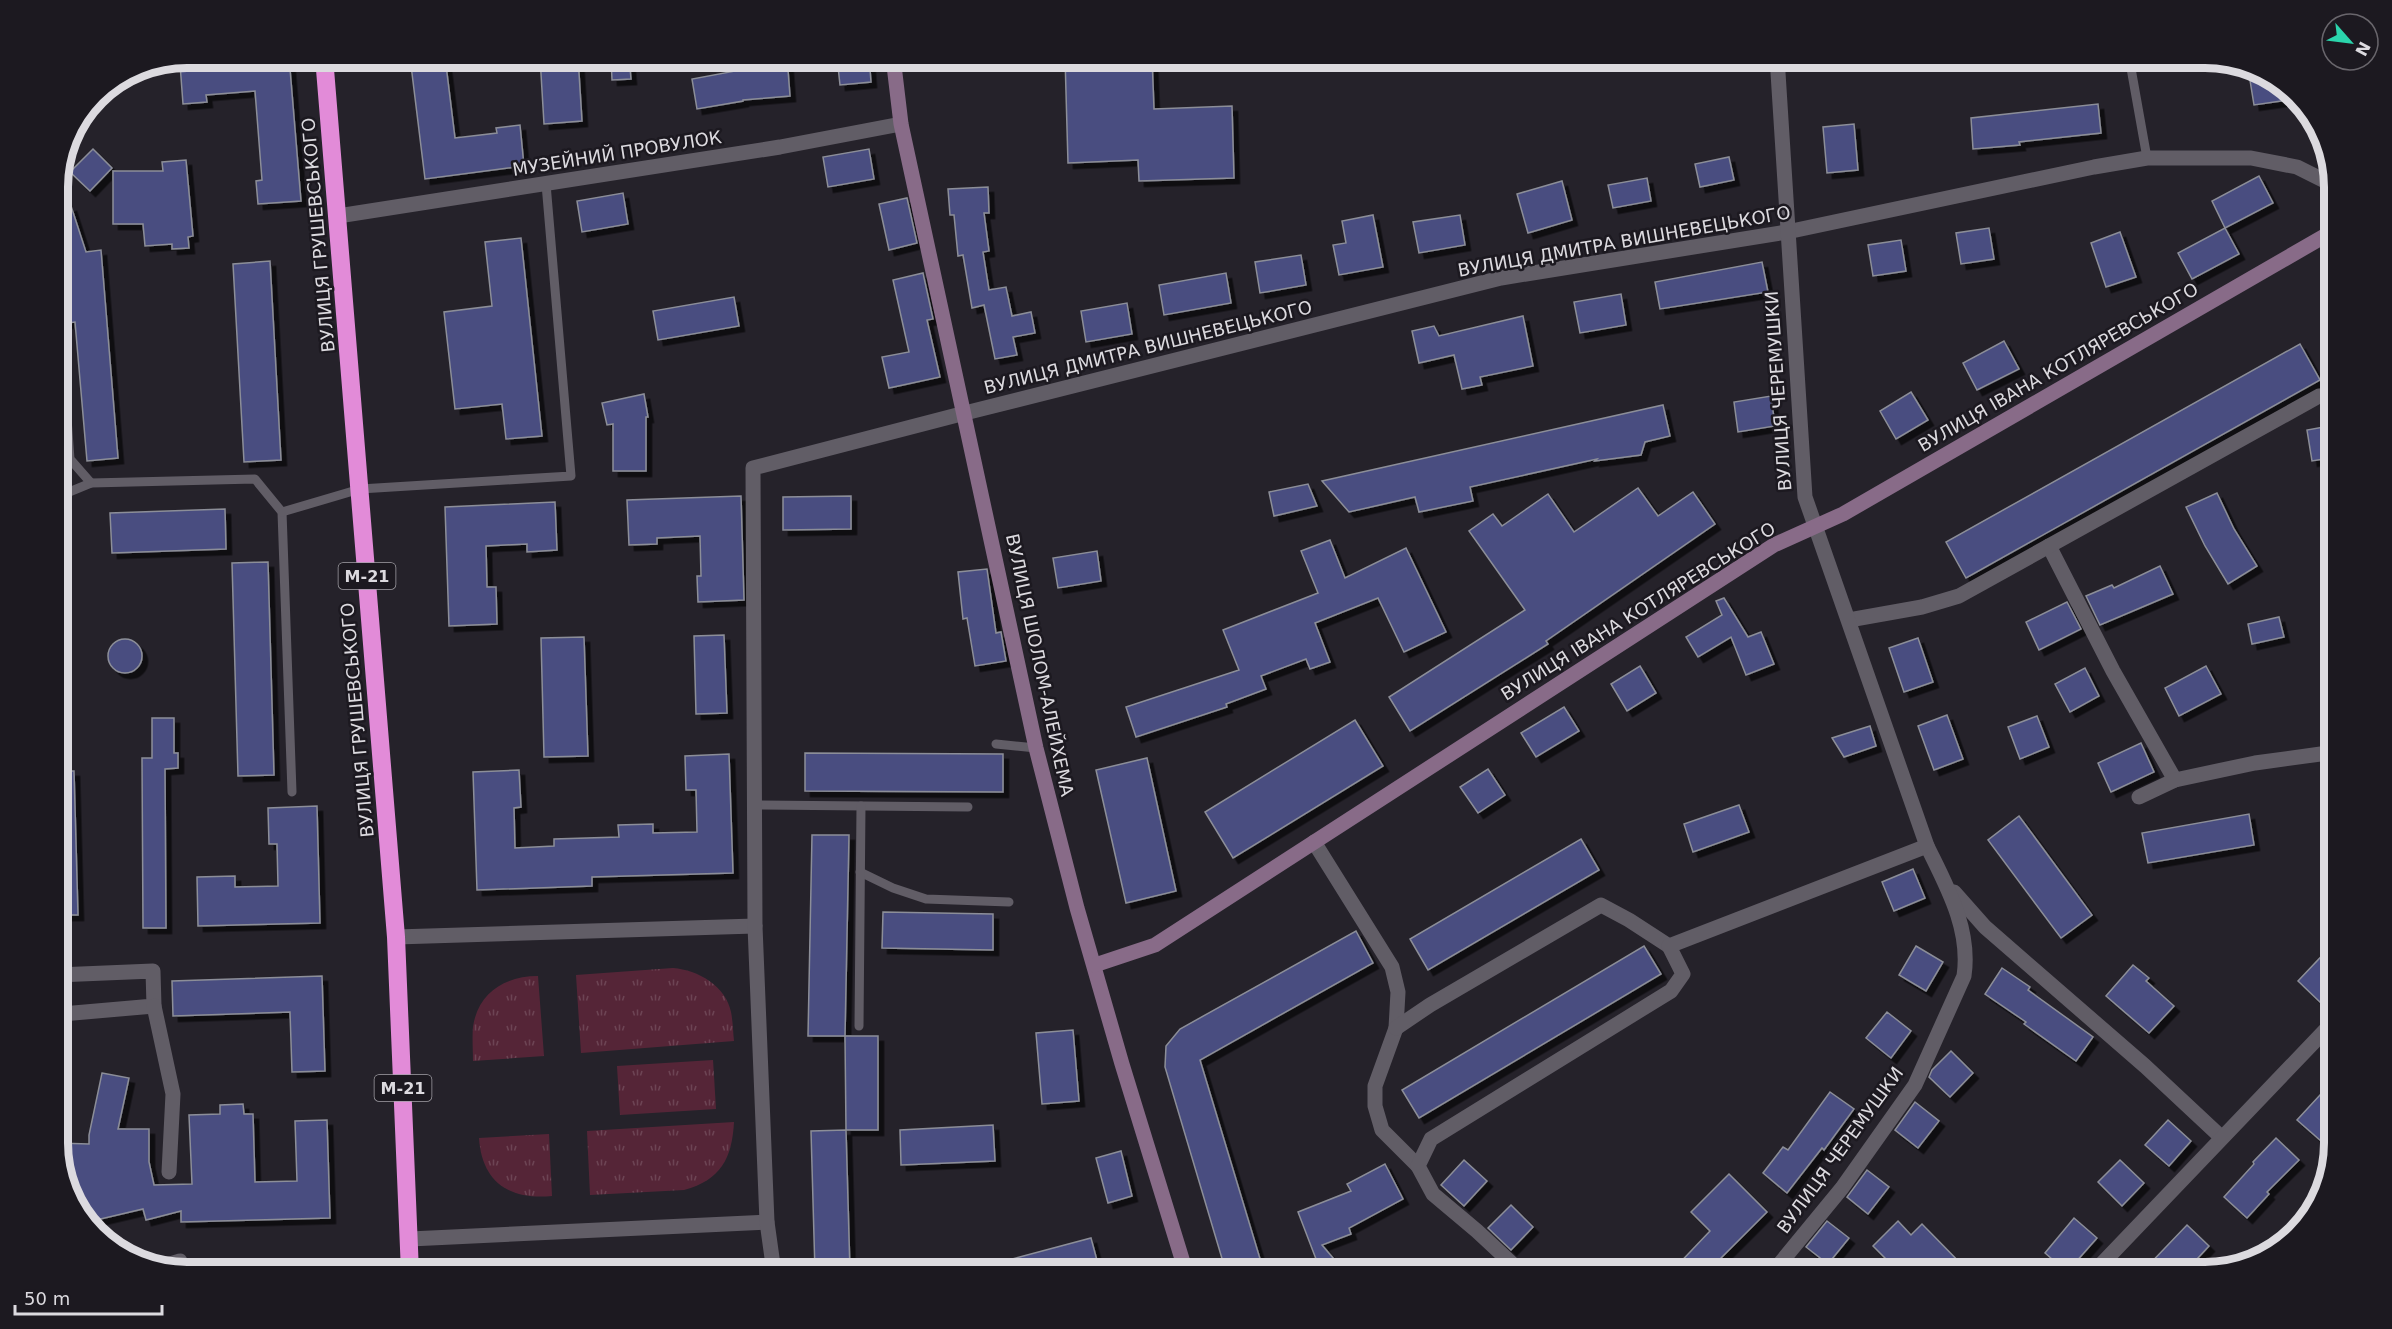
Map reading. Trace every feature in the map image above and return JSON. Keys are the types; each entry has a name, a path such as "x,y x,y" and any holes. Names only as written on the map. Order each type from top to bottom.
{"highway":[{"name":"ВУЛИЦЯ ГРУШЕВСЬКОГО","path":"325,68 396,937 410,1262"}],"street":[{"name":"ВУЛИЦЯ ШОЛОМ-АЛЕЙХЕМА","path":"894,68 901,124 1036,748 1077,908 1183,1262"},
{"name":"ВУЛИЦЯ ЧЕРЕМУШКИ","path":"1778,68 1805,496 1927,846 1943,878 1965,939 1966,962 1964,976 1915,1085 1842,1188 1781,1262"},
{"name":"МУЗЕЙНИЙ ПРОВУЛОК","path":"338,216 780,147 901,124"},
{"name":"ВУЛИЦЯ ДМИТРА ВИШНЕВЕЦЬКОГО","path":"755,805 753,468 965,412 1501,278 1787,232 2147,158 2251,158 2297,167 2324,180"},
{"name":"ВУЛИЦЯ ІВАНА КОТЛЯРЕВСЬКОГО","path":"1095,965 1155,945 1774,545 1843,514 2324,236"},
{"path":"1849,620 1922,607 1959,596 2319,396 2324,396"},
{"path":"2049,546 2113,672 2175,780"},
{"path":"2139,797 2175,780 2255,763 2324,754"},
{"path":"755,805 755,926 767,1222 773,1262"},
{"path":"1314,842 1392,967 1398,992 1396,1028 1375,1086 1375,1106 1382,1130 1418,1166 1433,1194 1478,1231 1511,1262"},
{"path":"1669,946 1927,846"},
{"name":"ВУЛИЦЯ ЧЕРЕМУШКИ","path":"1943,878 1967,909 1985,927 2145,1066 2220,1137"},
{"path":"1396,1028 1430,1005 1601,905 1669,946 1683,974 1671,991 1431,1139 1418,1166"},
{"path":"396,937 755,926"},
{"path":"68,975 153,971 154,1006 173,1094 168,1172"},
{"path":"68,1017 154,1006"},
{"path":"2103,1262 2220,1137 2324,1031"},
{"path":"410,1239 767,1222"}],"lane":[{"path":"2131,68 2147,158"},
{"path":"282,512 360,489 571,476 546,184"},
{"path":"68,432 70,459 91,483"},
{"path":"68,492 91,483 255,479 282,512 292,792"},
{"path":"996,744 1036,748"},
{"path":"755,805 968,807"},
{"path":"859,1026 861,806"},
{"path":"860,872 893,888 926,899 1009,902"}],"green space":[{"path":"673,968 701,976 710,981 723,994 731,1012 734,1041 581,1053 576,975"},
{"path":"538,976 544,1056 473,1061 473,1027 476,1015 487,995 495,988 515,979"},
{"path":"713,1060 716,1109 620,1115 617,1066"},
{"path":"734,1122 731,1146 722,1166 716,1174 697,1186 684,1190 590,1195 587,1131"},
{"path":"549,1134 552,1196 523,1195 511,1191 492,1177 481,1154 479,1138"}],"building":[{"path":"180,68 290,68 301,201 258,204 256,181 262,180 255,91 206,95 207,102 183,104"},
{"path":"411,68 446,68 455,138 497,133 496,128 520,125 524,166 425,179"},
{"path":"541,68 579,68 582,121 544,124"},
{"path":"611,68 630,68 631,79 612,80"},
{"path":"752,68 788,68 790,96 743,100 697,109 692,79"},
{"path":"838,68 870,68 871,82 840,85"},
{"path":"1065,68 1152,68 1154,109 1232,106 1234,178 1139,181 1138,160 1068,163"},
{"path":"2249,77 2287,100 2254,105"},
{"path":"2098,104 2101,133 2019,142 2020,145 1973,149 1971,118"},
{"path":"1854,124 1858,170 1827,173 1823,127"},
{"path":"93,149 112,168 90,191 70,172"},
{"path":"869,149 874,179 828,187 823,157"},
{"path":"1729,157 1734,180 1700,187 1695,164"},
{"path":"186,160 193,236 188,237 189,248 172,249 172,244 145,246 143,224 113,224 113,171 163,171 162,162"},
{"path":"2259,176 2273,203 2225,228 2212,201"},
{"path":"1647,178 1651,201 1613,208 1608,185"},
{"path":"1562,181 1572,220 1528,233 1517,194"},
{"path":"988,187 989,213 984,213 989,251 983,252 989,290 1006,287 1012,316 1031,312 1035,333 1013,337 1017,355 995,359 984,305 972,308 963,255 958,256 954,215 950,215 948,189"},
{"path":"623,193 628,224 582,232 577,201"},
{"path":"907,198 917,243 889,250 879,204"},
{"path":"71,206 86,252 101,250 118,458 87,461 75,322 68,323 68,207"},
{"path":"1373,215 1383,267 1339,275 1333,245 1346,243 1342,221"},
{"path":"1460,215 1465,245 1419,253 1413,222"},
{"path":"1989,228 1994,259 1961,264 1956,233"},
{"path":"2225,228 2239,254 2192,279 2178,253"},
{"path":"2120,232 2136,277 2106,287 2091,243"},
{"path":"521,238 542,436 506,439 502,404 455,409 444,312 492,306 485,242"},
{"path":"1901,240 1906,271 1873,276 1868,245"},
{"path":"1301,255 1306,285 1260,293 1255,262"},
{"path":"270,261 281,460 244,462 233,264"},
{"path":"1762,262 1768,292 1660,309 1655,282"},
{"path":"923,273 933,319 927,320 940,377 889,388 882,357 909,352 893,280"},
{"path":"1226,273 1231,303 1164,315 1159,285"},
{"path":"1621,294 1626,325 1580,333 1574,302"},
{"path":"734,297 739,326 658,340 653,311"},
{"path":"1127,303 1132,334 1086,342 1081,311"},
{"path":"1523,316 1533,366 1480,377 1482,385 1462,389 1454,355 1419,363 1412,331 1434,326 1439,336"},
{"path":"2004,341 2019,369 1977,390 1963,363"},
{"path":"2300,344 2320,380 1966,578 1946,542"},
{"path":"1911,392 1928,420 1896,439 1880,411"},
{"path":"644,394 648,417 646,417 646,471 613,471 613,424 607,425 602,403"},
{"path":"1771,396 1775,426 1738,432 1734,402"},
{"path":"1663,405 1670,436 1645,442 1641,455 1595,461 1597,459 1470,487 1473,501 1419,512 1415,497 1349,512 1322,481"},
{"path":"2324,427 2324,459 2312,461 2307,430"},
{"path":"1308,484 1317,506 1274,516 1269,492"},
{"path":"1638,488 1658,516 1693,492 1715,524 1546,641 1548,644 1410,731 1389,697 1525,610 1469,531 1493,514 1502,526 1548,494 1574,532"},
{"path":"2217,493 2234,529 2257,566 2228,584 2205,546 2186,507"},
{"path":"741,496 744,600 698,602 697,576 701,576 700,536 657,538 657,544 629,545 627,500"},
{"path":"851,496 851,529 783,530 783,497"},
{"path":"555,502 557,550 527,552 527,544 486,546 487,587 496,587 497,624 449,626 445,507"},
{"path":"225,509 226,549 112,553 110,513"},
{"path":"1330,540 1345,578 1406,548 1446,632 1404,652 1378,598 1315,623 1330,662 1310,669 1306,659 1261,676 1266,689 1226,704 1227,707 1136,737 1126,707 1239,670 1223,630 1318,593 1301,551"},
{"path":"1097,551 1101,581 1058,588 1053,558"},
{"path":"268,562 274,775 238,776 232,563"},
{"path":"2160,566 2173,594 2100,625 2086,596 2112,585 2114,588"},
{"path":"987,569 996,633 1001,632 1006,661 975,666 967,618 963,619 958,572"},
{"path":"1724,598 1748,637 1761,632 1774,664 1746,675 1731,637 1698,657 1686,637 1722,615 1716,601"},
{"path":"2067,602 2081,629 2039,650 2026,622"},
{"path":"2279,617 2284,637 2252,644 2248,624"},
{"path":"724,635 727,713 696,714 694,636"},
{"path":"584,637 588,756 544,757 541,638"},
{"path":"1918,638 1933,682 1904,692 1889,648"},
{"path":"125,639 137,644 142,656 137,668 125,673 113,668 108,656 113,644"},
{"path":"1640,666 1656,693 1627,711 1611,684"},
{"path":"2206,666 2221,694 2179,716 2165,688"},
{"path":"2085,668 2099,696 2070,712 2055,684"},
{"path":"1564,707 1579,731 1536,757 1521,733"},
{"path":"1947,715 1963,759 1934,770 1918,726"},
{"path":"2037,716 2049,747 2020,759 2008,727"},
{"path":"152,718 174,718 174,753 178,753 178,768 165,769 166,928 143,928 142,758 152,758"},
{"path":"1355,720 1383,766 1233,858 1205,812"},
{"path":"1870,726 1876,746 1844,757 1832,738"},
{"path":"2141,743 2154,772 2111,792 2098,763"},
{"path":"805,753 1003,754 1003,792 805,791"},
{"path":"729,754 733,873 592,877 592,886 477,890 473,772 519,770 521,807 514,808 515,848 554,846 554,839 619,837 618,825 653,824 653,833 697,832 696,790 686,790 685,756"},
{"path":"1147,758 1176,891 1126,903 1096,770"},
{"path":"1488,769 1505,795 1478,813 1460,787"},
{"path":"68,771 74,771 78,915 68,915"},
{"path":"1739,805 1749,832 1693,852 1684,824"},
{"path":"317,806 320,923 198,926 197,877 235,876 235,887 278,886 277,844 269,844 268,808"},
{"path":"2249,814 2254,845 2148,863 2142,833"},
{"path":"2019,816 2092,915 2061,938 1988,840"},
{"path":"812,835 849,835 845,1036 808,1036"},
{"path":"1581,839 1599,870 1428,970 1410,939"},
{"path":"1913,869 1925,898 1894,911 1882,882"},
{"path":"883,912 993,914 993,950 882,948"},
{"path":"1356,931 1373,963 1200,1060 1261,1262 1223,1262 1165,1067 1166,1046 1180,1029"},
{"path":"1644,946 1661,974 1419,1118 1402,1090"},
{"path":"1916,946 1943,962 1926,991 1899,975"},
{"path":"2324,954 2324,1000 2321,1003 2298,981"},
{"path":"2133,965 2149,978 2146,981 2174,1006 2149,1033 2106,996"},
{"path":"2002,968 2030,987 2028,990 2093,1037 2076,1061 1985,994"},
{"path":"322,976 325,1071 292,1072 290,1012 173,1016 172,981"},
{"path":"1887,1012 1911,1031 1891,1058 1866,1038"},
{"path":"1073,1030 1079,1101 1042,1104 1036,1033"},
{"path":"845,1036 878,1036 878,1130 846,1130"},
{"path":"1951,1051 1973,1073 1950,1097 1929,1077 1932,1070"},
{"path":"102,1073 129,1078 118,1129 149,1129 149,1162 154,1185 192,1184 189,1115 220,1114 220,1105 243,1104 244,1114 253,1114 255,1182 297,1181 295,1121 327,1120 330,1218 181,1222 181,1211 146,1220 143,1209 96,1220 80,1195 70,1165 68,1150 68,1143 89,1144"},
{"path":"1830,1092 1854,1109 1824,1150 1822,1148 1787,1193 1763,1173 1783,1147 1788,1150"},
{"path":"2320,1095 2324,1098 2324,1138 2321,1141 2297,1120"},
{"path":"1915,1102 1939,1121 1918,1148 1895,1130"},
{"path":"2168,1120 2191,1141 2169,1166 2145,1145"},
{"path":"993,1125 995,1161 901,1165 900,1130"},
{"path":"846,1130 850,1262 815,1262 811,1131"},
{"path":"2276,1138 2299,1160 2267,1192 2269,1194 2247,1218 2224,1197"},
{"path":"1121,1151 1132,1196 1108,1203 1096,1158"},
{"path":"1464,1160 1487,1181 1464,1206 1441,1185"},
{"path":"2120,1160 2144,1183 2122,1206 2098,1182"},
{"path":"1385,1164 1403,1199 1349,1228 1351,1234 1322,1245 1336,1262 1317,1262 1298,1212 1351,1191 1347,1184"},
{"path":"1867,1170 1889,1187 1868,1214 1847,1197"},
{"path":"1729,1174 1767,1212 1717,1262 1681,1262 1710,1231 1691,1212"},
{"path":"1511,1205 1533,1227 1511,1250 1488,1228"},
{"path":"2074,1218 2097,1238 2076,1262 2055,1262 2045,1253"},
{"path":"1827,1221 1849,1238 1830,1262 1825,1262 1806,1247"},
{"path":"1898,1221 1911,1235 1922,1224 1959,1262 1909,1262 1906,1259 1903,1262 1889,1262 1873,1246"},
{"path":"2187,1225 2209,1246 2194,1262 2152,1262"},
{"path":"1091,1238 1097,1262 1013,1262 1012,1259"}]}
